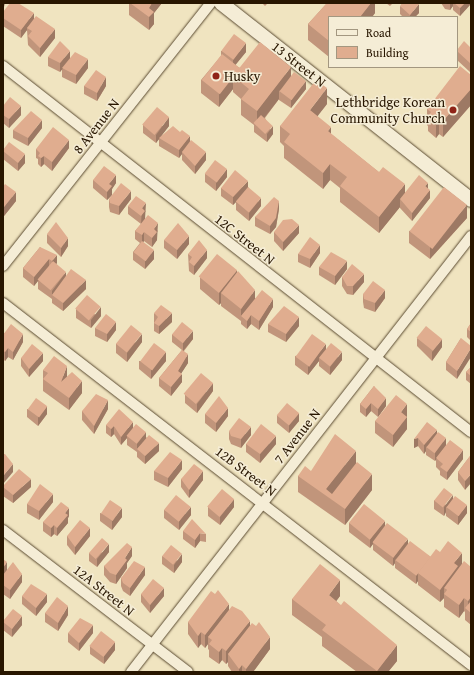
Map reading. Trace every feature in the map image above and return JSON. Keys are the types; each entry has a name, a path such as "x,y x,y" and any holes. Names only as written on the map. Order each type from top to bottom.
{"street":[{"name":"8 Avenue N","path":"3,266 211,3"},
{"name":"13 Street N","path":"220,3 471,200"},
{"name":"12C Street N","path":"3,66 471,432"},
{"name":"7 Avenue N","path":"131,672 471,236"},
{"name":"12B Street N","path":"3,303 264,502 471,665"},
{"name":"12A Street N","path":"3,530 188,672"}],"building":[{"path":"10,3 18,3 34,13 21,30 3,18 3,12"},
{"path":"130,3 152,3 149,8 154,12 149,17"},
{"path":"327,3 371,3 361,16 328,16 328,40 308,24"},
{"path":"402,3 419,4 410,15 400,6"},
{"path":"454,3 465,3 460,8"},
{"path":"36,16 55,29 40,48 28,36 32,31 27,28"},
{"path":"234,34 246,43 233,60 221,51"},
{"path":"60,41 70,51 60,63 48,57"},
{"path":"464,41 471,48 471,64 458,52 458,49"},
{"path":"260,42 291,67 257,111 241,99 249,89 233,76"},
{"path":"75,52 88,59 76,75 62,68"},
{"path":"222,54 240,68 220,94 202,80"},
{"path":"460,66 471,75 471,89 443,121 439,118 436,122 428,116 431,112 427,109"},
{"path":"96,70 106,77 97,93 84,86"},
{"path":"294,72 306,81 292,100 280,91"},
{"path":"316,80 327,88 310,110 331,127 328,131 379,172 383,167 405,184 379,217 340,186 347,177 330,164 323,173 284,142 290,134 280,126"},
{"path":"10,97 21,106 9,119 3,115 3,106"},
{"path":"157,107 169,117 154,135 142,125"},
{"path":"31,111 42,120 28,138 13,130"},
{"path":"261,115 273,126 265,134 253,123"},
{"path":"173,126 180,132 182,130 190,136 179,150 159,138"},
{"path":"53,127 69,140 52,162 44,156 41,158 38,156 40,153 36,149"},
{"path":"191,140 206,152 195,166 182,152"},
{"path":"9,142 25,154 18,163 3,151"},
{"path":"215,160 227,169 217,183 205,174"},
{"path":"104,166 116,175 109,184 112,186 107,192 93,180"},
{"path":"235,170 248,181 233,197 221,188"},
{"path":"419,175 428,183 425,186 430,190 412,213 400,199"},
{"path":"121,183 131,191 119,206 110,203 109,199"},
{"path":"5,184 16,192 4,207 3,187"},
{"path":"248,187 261,198 249,212 236,202"},
{"path":"444,187 467,205 432,249 410,231"},
{"path":"136,196 146,203 142,208 145,211 141,216 128,206"},
{"path":"274,197 279,201 276,218 270,226 255,217"},
{"path":"148,215 158,223 154,229 157,232 152,238 144,232 142,235 135,231"},
{"path":"292,219 299,225 283,242 274,232 283,220"},
{"path":"56,222 68,238 61,248 47,234"},
{"path":"178,223 189,236 177,250 164,240"},
{"path":"310,237 320,245 310,259 298,254"},
{"path":"199,240 207,250 194,266 189,262 192,257 188,254"},
{"path":"142,241 154,250 146,261 134,252"},
{"path":"40,247 57,255 52,261 49,259 34,277 23,268"},
{"path":"331,252 347,261 335,276 319,267"},
{"path":"217,254 237,270 219,293 199,277"},
{"path":"53,261 66,272 51,290 38,279"},
{"path":"352,264 364,274 353,286 347,286 342,277"},
{"path":"71,269 86,280 63,303 52,295"},
{"path":"238,271 255,290 241,309 221,293"},
{"path":"373,281 385,290 375,303 364,299 363,294"},
{"path":"262,290 273,299 259,321 251,315 247,321 241,316"},
{"path":"87,295 101,307 89,320 75,309"},
{"path":"161,305 172,313 159,326 154,323 158,317 154,313"},
{"path":"284,306 299,317 286,334 268,324"},
{"path":"106,314 116,322 107,334 95,328"},
{"path":"182,322 193,331 183,343 172,334"},
{"path":"471,323 471,332 467,329"},
{"path":"11,324 23,334 13,352 8,348 5,352 3,351 3,335"},
{"path":"131,325 142,334 127,352 116,344"},
{"path":"426,326 442,339 433,351 417,338"},
{"path":"312,334 326,344 309,367 296,357"},
{"path":"461,338 471,346 471,348 457,371 446,362"},
{"path":"154,343 166,352 152,370 140,361"},
{"path":"331,343 342,352 330,367 319,358"},
{"path":"32,344 43,353 29,369 21,358"},
{"path":"182,350 188,354 178,371 182,374 171,387 159,378"},
{"path":"54,356 67,366 61,382 72,372 82,381 69,398 43,379 48,373 43,370"},
{"path":"471,367 471,376 466,372"},
{"path":"201,373 213,383 196,404 184,394"},
{"path":"374,386 386,398 378,409 371,403 366,409 360,404"},
{"path":"96,394 108,400 94,426 82,411"},
{"path":"396,395 407,404 401,412 407,417 393,435 375,421"},
{"path":"219,396 228,408 216,423 205,414"},
{"path":"36,398 47,406 39,418 28,409"},
{"path":"287,403 299,413 289,426 277,415"},
{"path":"119,409 133,422 121,437 114,426 111,429 106,425"},
{"path":"239,418 251,427 241,439 231,436 229,431"},
{"path":"427,422 437,430 424,445 418,438 414,439"},
{"path":"136,424 146,432 137,444 127,436"},
{"path":"261,424 276,436 260,454 246,444"},
{"path":"438,432 446,438 435,453 427,447"},
{"path":"335,434 356,451 326,489 332,494 357,462 372,474 345,509 298,476 305,466 311,471"},
{"path":"149,435 159,443 145,456 137,449"},
{"path":"450,440 463,450 447,472 440,467 443,464 436,458"},
{"path":"170,452 182,460 168,478 154,471"},
{"path":"3,454 5,454 13,464 3,476"},
{"path":"470,456 471,474 465,481 458,472"},
{"path":"194,464 203,471 189,490 181,479"},
{"path":"19,469 31,479 13,495 3,486"},
{"path":"40,484 53,494 39,511 27,504"},
{"path":"444,488 453,495 443,507 434,501"},
{"path":"222,489 234,499 219,517 207,507"},
{"path":"176,495 191,507 179,522 164,510"},
{"path":"455,496 467,505 459,516 447,507"},
{"path":"110,500 122,508 113,521 101,513"},
{"path":"61,502 69,508 65,513 68,515 57,528 54,525 51,528 43,522"},
{"path":"364,504 385,521 370,540 349,523"},
{"path":"192,519 206,534 200,533 195,540 183,531"},
{"path":"80,520 90,528 75,547 67,536"},
{"path":"387,523 408,539 393,558 373,542"},
{"path":"102,538 109,544 96,559 89,553"},
{"path":"410,541 431,557 416,576 396,560"},
{"path":"448,541 462,553 454,563 458,566 440,590 418,573 436,549 440,552"},
{"path":"127,543 132,547 125,558 127,560 116,575 110,573 104,566"},
{"path":"171,545 182,554 173,565 162,556"},
{"path":"3,559 7,562 3,568"},
{"path":"134,561 145,567 130,588 123,583 121,578"},
{"path":"464,561 471,567 471,597 468,601 464,598 459,605 444,594 447,590 444,588"},
{"path":"13,562 22,574 10,590 3,585 3,575"},
{"path":"320,564 340,580 329,595 341,605 344,601 397,645 377,671 322,630 326,625 292,599"},
{"path":"153,579 164,588 150,605 141,594"},
{"path":"31,584 47,594 36,608 22,596"},
{"path":"218,590 229,604 205,635 201,632 198,636 188,622 211,591 215,594"},
{"path":"57,597 68,606 58,623 45,613"},
{"path":"471,601 471,613 465,608"},
{"path":"232,606 242,611 250,621 226,651 222,648 219,652 209,644 212,640 208,637"},
{"path":"13,609 22,616 12,629 3,621"},
{"path":"80,618 93,625 79,643 68,633"},
{"path":"259,622 270,637 246,669 242,665 239,669 228,654 252,623 256,626"},
{"path":"101,631 115,642 103,657 89,646"}],"place":[{"name":"Husky","path":"216,76"},
{"name":"Lethbridge Korean Community Church","path":"453,110"}]}
